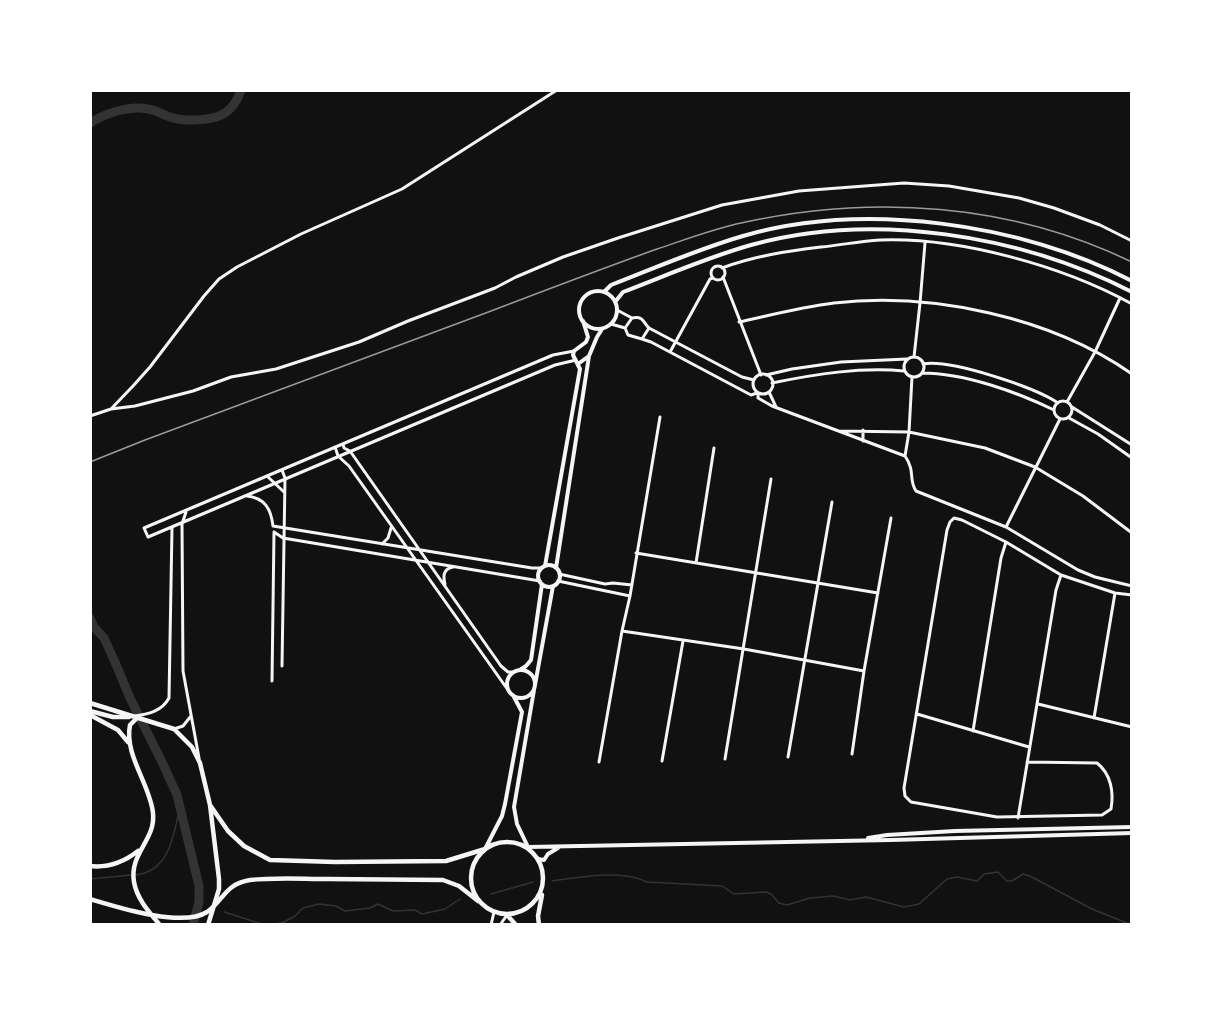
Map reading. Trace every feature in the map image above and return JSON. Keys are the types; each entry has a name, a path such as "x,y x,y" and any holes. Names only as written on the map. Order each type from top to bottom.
{"main road":[{"path":"90,702 174,729 192,747 200,763 210,805 219,879 208,925"},
{"path":"90,713 113,717 135,717"},
{"path":"90,713 118,730 130,744"},
{"path":"135,717 130,725 130,744 153,815 149,835 140,849 133,869 134,883 138,896 160,925"},
{"path":"210,805 228,831 244,846 270,860 436,862 452,860 504,842 528,847 538,859 543,875 539,925"},
{"path":"90,866 112,865 128,859 140,849"},
{"path":"478,901 472,890 471,877 473,864 485,849"},
{"path":"90,900 152,916 170,917 202,915 211,909 225,891 248,880 443,880 459,886 494,912 507,915 522,912 543,891"},
{"path":"507,915 516,925"}],"street":[{"path":"111,409 150,367 219,279 237,267 301,234 402,189 556,90"},
{"path":"90,416 111,409 135,406 193,391 231,377 276,369 359,342 495,288 563,257 618,238 722,205 799,191 904,183 949,186 1019,198 1054,208 1100,225 1132,241"},
{"path":"604,292 611,285 744,236 805,224 882,220 929,222 992,232 1046,247 1130,280 1122,287"},
{"path":"928,232 929,222"},
{"path":"615,302 623,292 771,240 826,232 867,230 928,232 969,238 1026,251 1080,268 1132,292"},
{"path":"713,278 713,269 718,266 722,268 786,251 880,240 970,249 1032,264 1086,282 1132,304"},
{"path":"914,357 925,243"},
{"path":"709,248 712,259"},
{"path":"722,268 725,271 723,277 761,375"},
{"path":"713,278 718,280 723,277"},
{"path":"670,352 710,279 713,278"},
{"path":"589,356 577,362 555,364 172,528 148,537 144,528 553,355 574,351 588,339 580,313 582,300 592,292 604,292 611,296 617,310 611,324 602,329 597,337 589,356 556,568 559,574 558,581 553,586 514,807 517,824 528,847 1132,833"},
{"path":"1067,402 1095,352 1120,298"},
{"path":"740,322 836,303 874,301 921,303 992,314 1045,330 1095,352 1132,374"},
{"path":"617,310 632,318 641,317 649,328 675,343 742,377 754,380"},
{"path":"625,328 632,318"},
{"path":"583,321 591,328 602,329"},
{"path":"611,324 625,328"},
{"path":"625,328 628,335 645,339 751,395 769,392"},
{"path":"642,339 649,328"},
{"path":"343,444 501,666 508,672 520,670 531,660 541,583 539,573 543,567 580,369 573,355 574,351"},
{"path":"553,355 555,364"},
{"path":"905,456 777,408 758,398 753,385 754,380 761,375 792,369 841,362 914,357 920,359 923,364 922,373"},
{"path":"904,371 907,359"},
{"path":"923,364 956,367 1001,378 1036,391 1058,403 1067,402"},
{"path":"772,383 873,369 904,371 912,377"},
{"path":"912,377 922,373 946,375 993,386 1054,410 1060,419"},
{"path":"766,375 772,383"},
{"path":"912,377 909,432 905,456 913,470 912,485 916,491 1006,527 1078,570 1095,577 1132,586"},
{"path":"772,383 769,392 777,408"},
{"path":"1067,402 1132,446"},
{"path":"1054,410 1058,403"},
{"path":"1069,418 1072,407"},
{"path":"600,762 660,417"},
{"path":"1060,419 1069,418 1098,434 1132,458"},
{"path":"1006,527 1060,419"},
{"path":"863,430 863,441"},
{"path":"838,431 909,432 985,447 1035,466 1083,496 1132,532"},
{"path":"352,440 354,449"},
{"path":"335,447 338,456 349,466 416,559 514,697 522,712 506,804 485,849"},
{"path":"696,563 714,448"},
{"path":"349,466 357,462"},
{"path":"282,469 285,478 282,666"},
{"path":"267,476 284,492"},
{"path":"725,759 771,479"},
{"path":"257,480 261,489"},
{"path":"245,496 255,497 265,503 271,514 274,532 272,681"},
{"path":"788,757 831,502"},
{"path":"186,511 182,524 183,671 200,763"},
{"path":"852,754 891,519"},
{"path":"1027,762 1097,762 1113,789 1108,813 1018,818 911,802 904,794 948,525 953,519 959,519 1006,542 1062,575 1115,593 1132,595"},
{"path":"273,526 532,568 550,565 556,568"},
{"path":"382,544 388,538 391,526"},
{"path":"398,535 404,527"},
{"path":"135,717 148,714 165,705 170,691 172,528"},
{"path":"274,532 284,538 457,566 553,586"},
{"path":"313,542 314,532"},
{"path":"371,552 375,542"},
{"path":"973,731 1001,558 1006,542"},
{"path":"394,546 394,555"},
{"path":"636,553 878,593"},
{"path":"442,564 444,554"},
{"path":"447,589 444,573 446,569 457,566"},
{"path":"427,575 429,571 434,570"},
{"path":"559,574 605,584 632,585"},
{"path":"1018,818 1056,590 1062,575"},
{"path":"558,581 630,596"},
{"path":"604,591 605,584"},
{"path":"1094,718 1115,593"},
{"path":"622,631 744,649 864,671"},
{"path":"662,760 683,641"},
{"path":"514,697 527,697 534,687 532,676 520,670"},
{"path":"508,690 507,682 514,672"},
{"path":"1038,704 1132,727"},
{"path":"174,729 183,726 192,714"},
{"path":"917,714 1029,747"},
{"path":"858,840 898,834 1132,827"},
{"path":"538,859 544,860 551,851 561,847"},
{"path":"491,925 494,912"},
{"path":"500,925 507,915"}],"waterway":[{"path":"90,123 111,113 134,108 151,110 183,120 213,118 231,108 241,90"},
{"path":"90,618 94,627 104,638 177,795 199,886 199,902 193,925"},
{"path":"136,875 147,872 163,859 172,839 180,806"},
{"path":"552,881 613,875 637,878 647,882 722,886 734,894 766,892 779,903 787,905 810,898 833,896 850,900 866,897 904,907 919,904 947,879 957,877 977,881 984,874 998,872 1007,881 1012,881 1023,874 1030,876 1092,909 1132,925"},
{"path":"90,879 131,875"},
{"path":"491,894 533,882"},
{"path":"271,925 284,922 303,908 319,904 336,906 345,911 370,908 378,904 393,911 415,910 422,914 445,909 460,899"},
{"path":"224,912 265,925"}],"railway":[{"path":"90,462 615,264 741,223 791,214 841,209 891,207 940,210 989,216 1038,227 1086,242 1132,262"}]}
